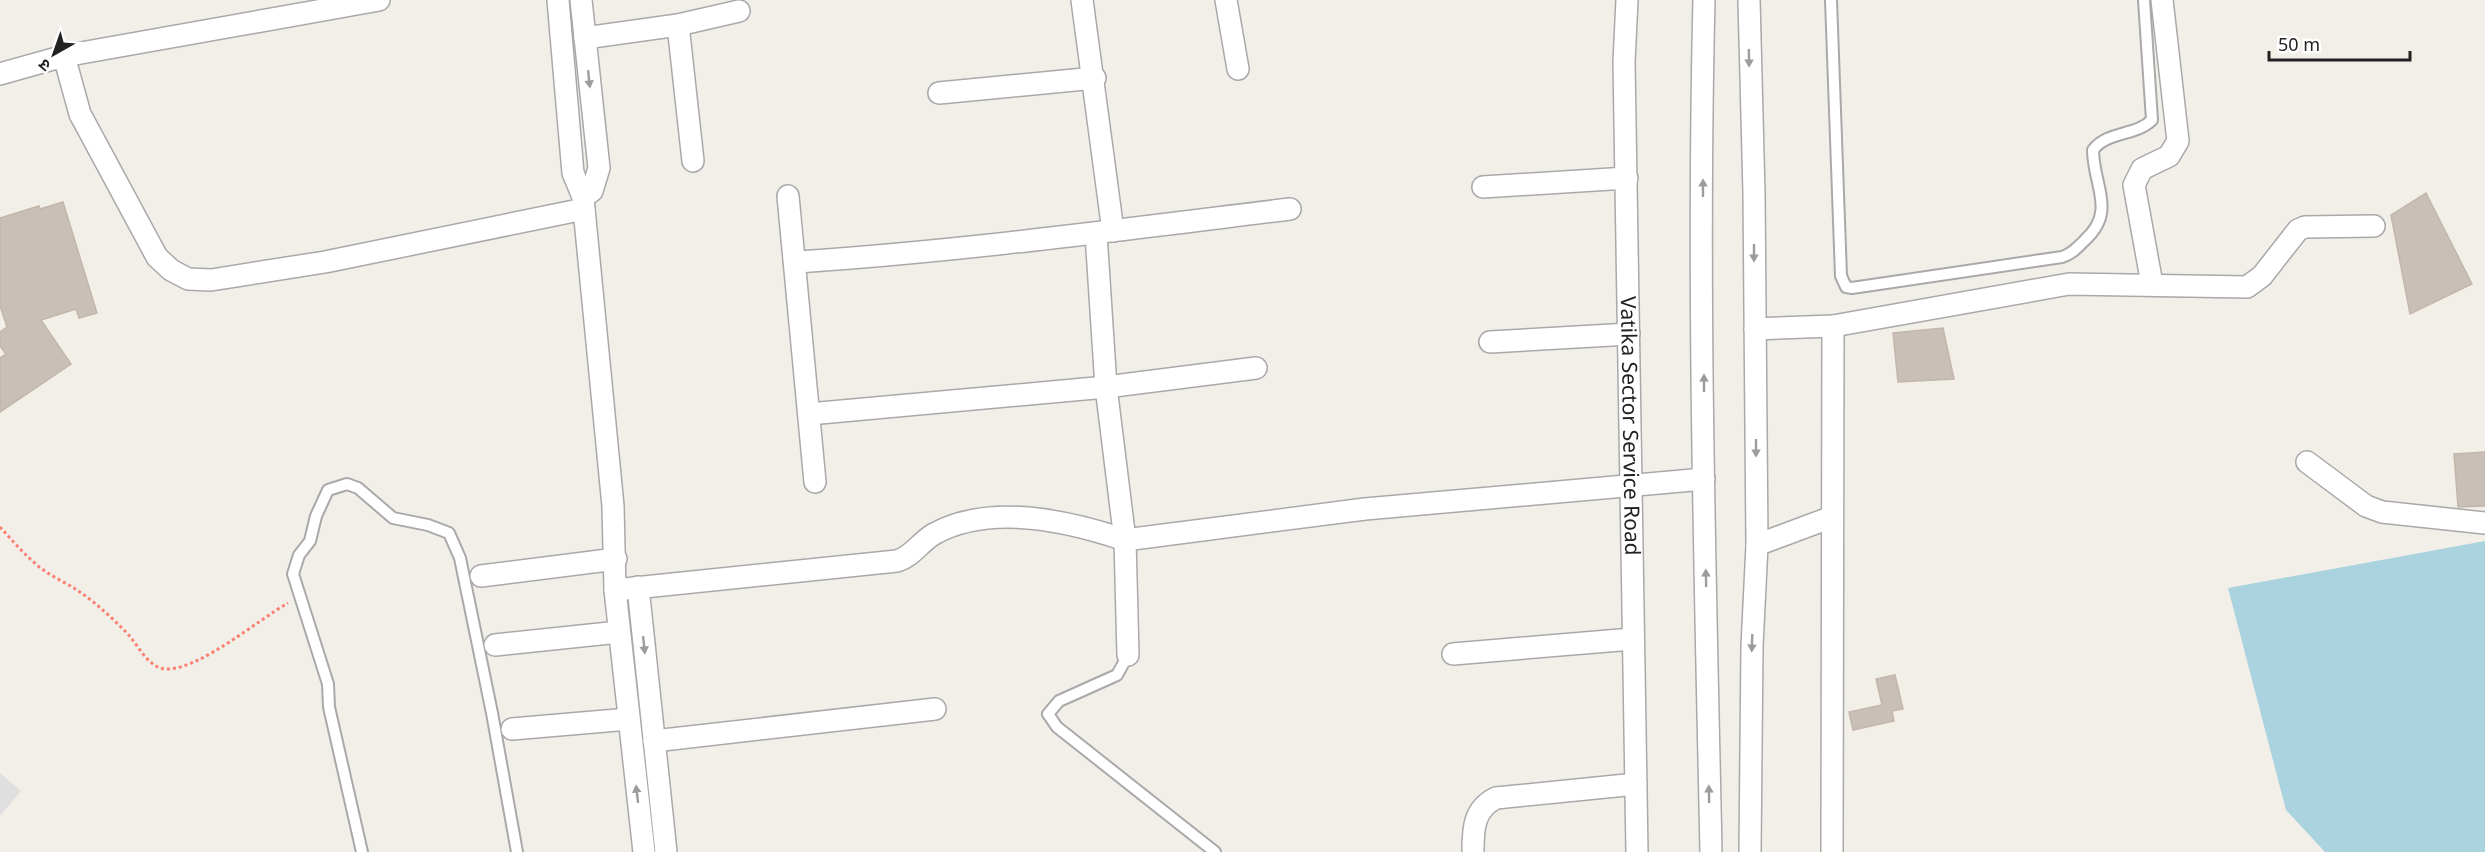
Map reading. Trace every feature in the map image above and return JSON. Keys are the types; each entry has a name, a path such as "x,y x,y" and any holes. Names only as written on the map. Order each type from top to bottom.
{"street":[{"path":"0,74 64,56 379,0"},
{"path":"558,0 573,173 584,203 616,559 615,590 644,852"},
{"path":"64,56 80,114 157,257 171,270 188,279 212,280 325,262 584,203 592,191 599,168 581,0"},
{"path":"1082,0 1095,78 1105,232 1106,387 1125,540 1128,655"},
{"path":"1226,0 1238,69"},
{"name":"Vatika Sector Service Road","path":"1627,0 1624,62 1637,852"},
{"path":"1704,0 1702,92 1704,479 1711,852"},
{"path":"1749,0 1756,545 1752,646 1750,852"},
{"path":"2152,284 2134,185 2142,169 2169,156 2178,141 2162,0"},
{"path":"585,38 678,25 739,11"},
{"path":"678,25 693,161"},
{"path":"939,93 1095,78"},
{"path":"1483,188 1626,178"},
{"path":"788,196 815,482"},
{"path":"794,259 798,262 857,258 1105,232 1290,209"},
{"path":"1755,329 1833,326 2069,284 2247,287 2262,276 2298,230 2305,226 2374,226"},
{"path":"1832,852 1833,326"},
{"path":"1490,342 1629,334"},
{"path":"810,414 1106,387 1257,368"},
{"path":"2307,462 2366,506 2382,512 2485,523"},
{"path":"615,590 897,561 905,558 934,534 967,523 991,519 1046,519 1091,528 1125,540 1365,509 1704,479"},
{"path":"1756,545 1832,517"},
{"path":"482,576 616,559"},
{"path":"638,587 666,852"},
{"path":"495,645 619,632"},
{"path":"1453,654 1632,639"},
{"path":"654,741 935,709"},
{"path":"512,729 629,719"},
{"path":"1473,850 1475,820 1487,803 1496,798 1636,784"}],"lane":[{"path":"1831,0 1841,276 1846,287 1852,288 2062,257 2072,253 2088,238 2102,215 2103,201 2093,161 2093,150 2106,140 2146,126 2152,120 2144,0"},
{"path":"362,852 329,707 328,684 294,581 294,566 310,542 323,498 336,486 347,484 358,488 393,518 428,525 449,533 460,558 465,581 517,852"},
{"path":"1128,655 1117,675 1059,701 1048,714 1057,728 1215,852"}],"path":[{"path":"0,527 42,568 101,609 161,669 170,670 191,662 232,641 265,616 299,596"}],"shaded area":[{"path":"0,773 21,791 0,816"}],"water":[{"path":"2485,541 2485,852 2325,852 2286,810 2228,588"}],"building":[{"path":"2426,193 2472,284 2410,314 2391,215"},
{"path":"63,202 97,313 79,318 76,309 41,320 71,364 0,412 0,358 6,354 0,346 0,332 7,327 0,306 0,218 39,206 40,209"},
{"path":"1943,328 1954,379 1898,382 1893,333"},
{"path":"2485,452 2485,506 2458,507 2454,454"},
{"path":"1895,675 1903,709 1892,711 1894,721 1853,730 1849,712 1882,705 1876,679"}]}
